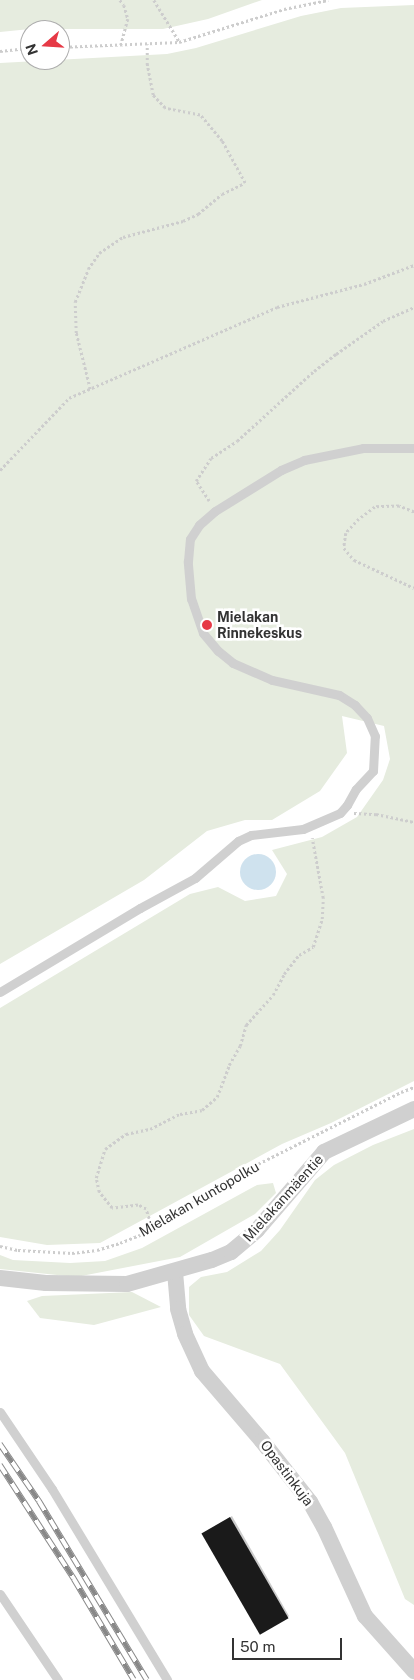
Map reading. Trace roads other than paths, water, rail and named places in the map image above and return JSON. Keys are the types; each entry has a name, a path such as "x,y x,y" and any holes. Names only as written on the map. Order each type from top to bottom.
{"street":[{"name":"Mielakanmäentie","path":"0,1278 46,1283 127,1284 175,1272 231,1252 257,1230 324,1152 414,1109"},
{"name":"Opastinkuja","path":"175,1272 178,1309 182,1326 192,1353 202,1371 262,1440 310,1502 324,1527 365,1616 414,1671"}],"lane":[{"path":"0,992 140,908 195,878 238,841 251,835 303,829 340,813 373,771 375,736 367,718 355,705 339,694 272,680 233,663 218,651 203,633 191,599 188,561 190,539 199,525 215,511 281,470 304,460 363,448 414,448"},
{"path":"0,1412 52,1489 167,1680"},
{"path":"0,1594 58,1680"}],"water":[{"path":"258,854 265,855 271,859 275,865 275,879 271,885 265,889 258,890 251,889 245,885 241,879 240,872 241,865 245,859 251,855"}],"railway":[{"path":"0,1444 39,1501 147,1680"},
{"path":"0,1465 74,1579 134,1680"}],"place":[{"name":"Mielakan Rinnekeskus","path":"207,625"}]}
